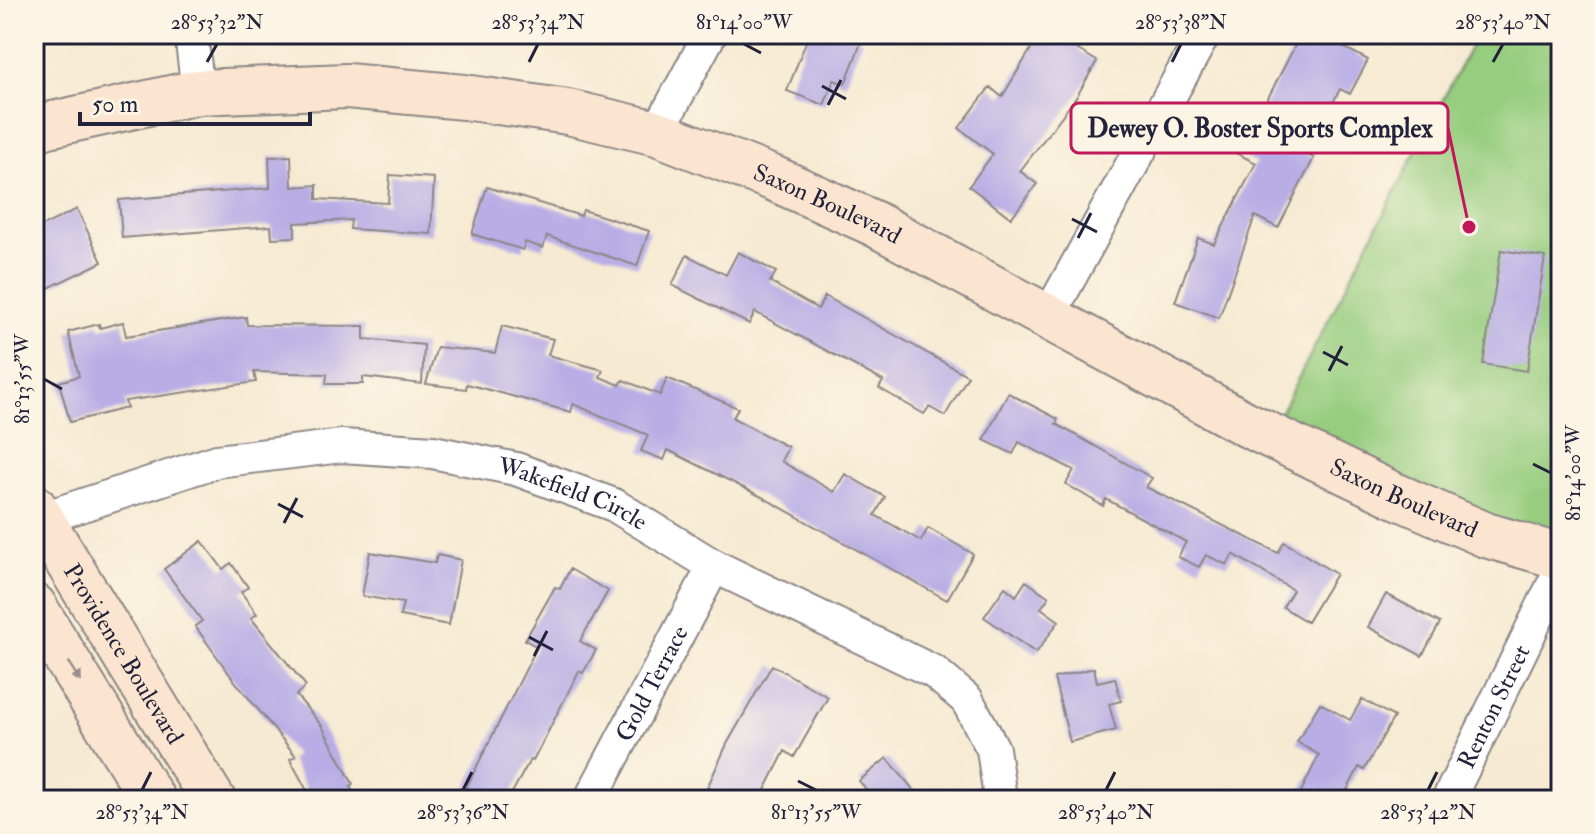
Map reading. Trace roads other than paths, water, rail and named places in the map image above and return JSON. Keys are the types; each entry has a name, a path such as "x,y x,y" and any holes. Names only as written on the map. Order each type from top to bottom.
{"main road":[{"name":"Saxon Boulevard","path":"34,130 198,92 347,86 464,97 568,112 657,133 775,179 873,223 1246,424 1394,495 1486,535 1561,557"},
{"name":"Providence Boulevard","path":"36,515 213,800"},
{"name":"Providence Boulevard","path":"34,606 153,800"}],"street":[{"path":"191,34 198,92"},
{"path":"657,133 710,34"},
{"path":"1048,317 1204,34"},
{"name":"Wakefield Circle","path":"36,515 217,461 342,446 433,452 516,469 614,505 714,566 934,672 967,700 993,749 999,791 997,800"},
{"name":"Gold Terrace","path":"590,800 714,566"},
{"name":"Renton Street","path":"1448,800 1561,569"}],"place":[{"name":"Dewey O. Boster Sports Complex","path":"1469,227"}]}
